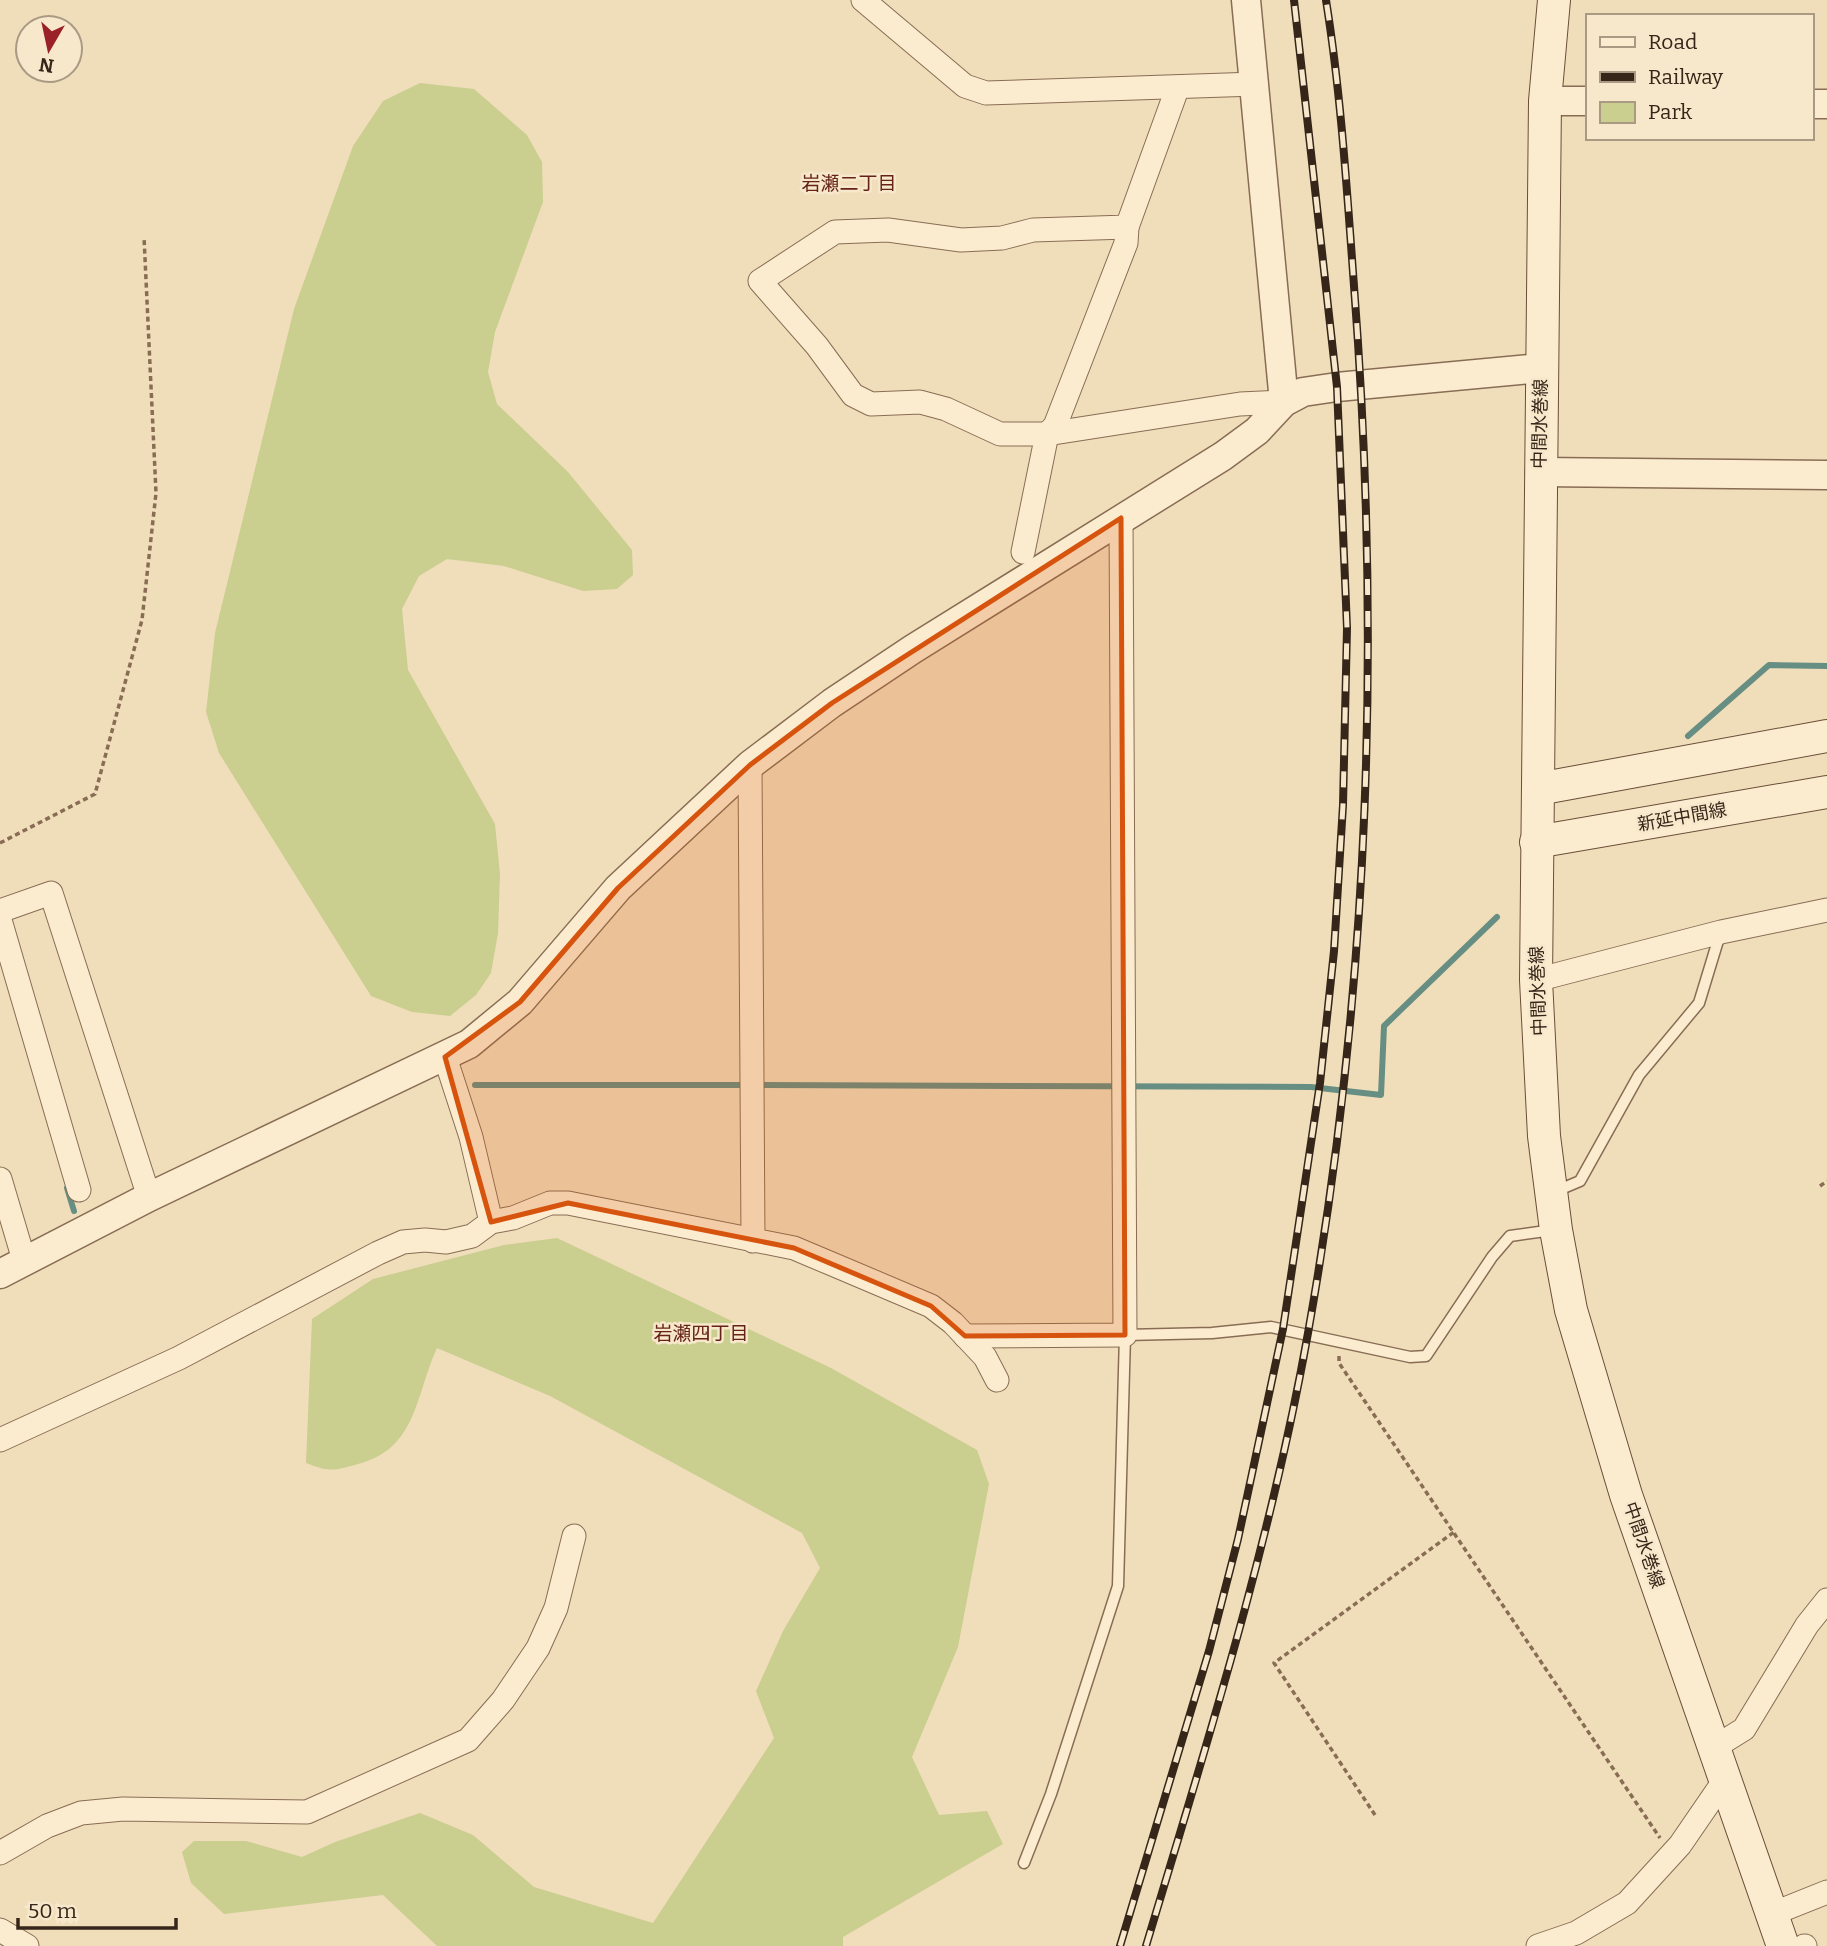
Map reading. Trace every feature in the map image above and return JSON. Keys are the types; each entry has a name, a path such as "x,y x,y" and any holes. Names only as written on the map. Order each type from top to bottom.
{"main road":[{"name":"中間水巻線","path":"1554,0 1545,101 1539,472 1536,980 1544,1136 1556,1230 1571,1311 1626,1495 1783,1946"},
{"path":"1538,789 1827,736"},
{"name":"新延中間線","path":"1536,842 1827,792"}],"street":[{"path":"863,0 965,86 986,93 1177,89 1256,84"},
{"path":"1247,0 1284,402"},
{"path":"1023,552 1047,434 1055,426 1126,243 1127,227 1177,89"},
{"path":"1545,101 1586,101"},
{"path":"1127,227 1033,230 1002,238 961,240 888,230 835,232 760,281 817,346 853,395 871,404 920,402 946,409 1000,434 1047,434 1240,404 1284,402"},
{"path":"0,1274 149,1197 469,1044 520,1002 618,888 750,765 831,703 1223,456 1257,431 1284,402 1303,391 1541,368"},
{"path":"1539,472 1827,475"},
{"path":"965,1336 1125,1335 1121,518"},
{"path":"750,765 753,1241"},
{"path":"0,911 51,893 149,1197"},
{"path":"1536,980 1721,932 1827,910"},
{"path":"0,920 79,1190"},
{"path":"445,1057 471,1137 491,1222"},
{"path":"0,1179 24,1260"},
{"path":"0,1440 179,1358 403,1242 446,1242 472,1236 491,1222 513,1218 550,1203 568,1203 794,1248 931,1306 953,1322 985,1357 997,1380"},
{"path":"0,1853 47,1826 81,1813 123,1809 307,1812 468,1740 503,1700 538,1648 556,1608 574,1536"},
{"path":"1715,1747 1744,1729 1807,1625 1827,1600"},
{"path":"1538,1946 1576,1933 1627,1903 1671,1854 1726,1777"},
{"path":"1772,1914 1827,1892"},
{"path":"0,1930 27,1946"}],"lane":[{"path":"1551,1193 1580,1181 1639,1074 1699,1003 1721,932"},
{"path":"1024,1863 1051,1794 1118,1586 1125,1335 1212,1333 1271,1327 1410,1357 1426,1356 1492,1257 1510,1236 1556,1230"}],"path":[{"path":"0,843 95,794 142,620 156,493 144,237"},
{"path":"1820,1186 1827,1181"},
{"path":"1339,1342 1339,1363 1671,1854"},
{"path":"1375,1815 1274,1663 1454,1532"}],"highlighted area":[{"path":"1121,518 1125,1335 965,1336 931,1306 794,1248 568,1203 491,1222 445,1057 520,1002 618,888 750,765 832,703"}],"green space":[{"path":"420,83 474,89 527,135 542,162 543,202 495,332 488,372 497,404 568,472 632,550 633,575 617,589 583,591 504,566 447,559 419,576 402,609 408,670 495,824 500,874 498,933 491,973 476,995 450,1016 412,1012 371,996 219,753 206,712 215,633 294,309 353,146 383,101"},
{"path":"557,1238 831,1368 977,1450 989,1484 958,1647 912,1757 939,1815 987,1811 1003,1844 843,1937 843,1946 437,1946 383,1895 224,1914 191,1883 182,1852 194,1841 246,1841 302,1857 335,1842 420,1813 473,1835 534,1887 653,1923 774,1738 756,1691 783,1631 820,1568 802,1533 550,1396 437,1348 411,1418 392,1446 377,1457 343,1468 332,1470 306,1463 312,1319 373,1279 504,1245"}],"waterway":[{"path":"1688,736 1769,665 1827,666"},
{"path":"757,1085 1311,1087 1381,1095 1384,1026 1497,917"},
{"path":"475,1085 746,1085"},
{"path":"67,1188 74,1211"}],"railway":[{"path":"1120,1946 1209,1651 1238,1539 1283,1329 1320,1083 1334,951 1343,805 1347,628 1337,387 1294,0"},
{"path":"1146,1946 1236,1641 1276,1488 1308,1333 1329,1202 1345,1072 1357,941 1364,811 1368,680 1367,549 1349,214 1340,107 1326,0"}],"district":[{"name":"岩瀬二丁目","path":"849,183"},
{"name":"岩瀬四丁目","path":"701,1333"}]}
